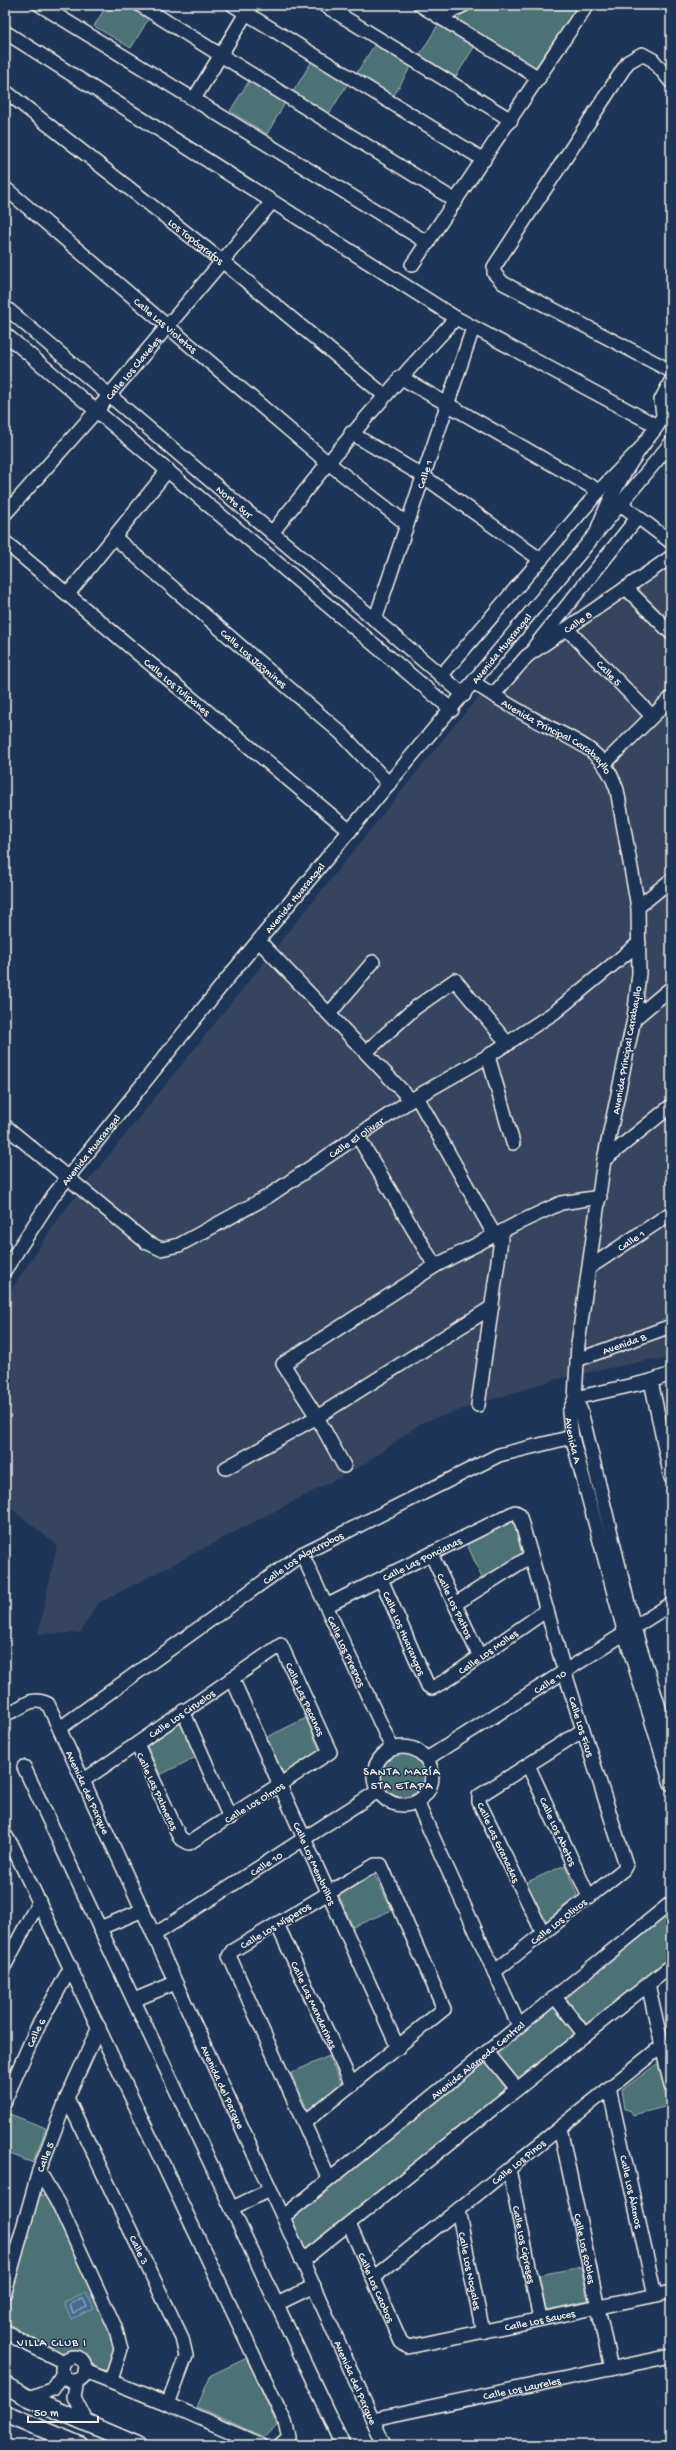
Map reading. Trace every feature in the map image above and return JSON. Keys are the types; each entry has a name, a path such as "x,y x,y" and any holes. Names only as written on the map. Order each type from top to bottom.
{"main road":[{"path":"5,2385 28,2398 138,2445"},
{"path":"5,2413 80,2445"}],"street":[{"path":"40,5 428,243"},
{"path":"140,5 456,201"},
{"path":"233,5 249,9 484,160"},
{"path":"324,5 511,120"},
{"path":"420,5 539,78"},
{"path":"439,17 464,5"},
{"path":"412,265 587,5"},
{"path":"194,99 249,9"},
{"path":"5,32 473,328 664,416"},
{"path":"671,82 648,56 642,54 628,62 494,267 494,273 503,283 671,372"},
{"name":"Los Topógrafos","path":"5,91 222,261 384,395"},
{"name":"Calle Las Violetas","path":"5,188 326,462 407,524"},
{"name":"Calle Los Claveles","path":"5,514 110,395 272,202"},
{"name":"Norte Sur","path":"5,307 464,695"},
{"path":"272,533 326,462 400,377 456,318"},
{"name":"Calle 1","path":"375,620 473,328"},
{"name":"Norte Sur","path":"7,341 97,410 452,710"},
{"path":"400,377 599,490"},
{"path":"664,416 661,400 671,381"},
{"name":"Avenida Huarangal","path":"595,535 611,492 634,455 664,416"},
{"path":"351,433 423,476 541,560"},
{"name":"Avenida Huarangal","path":"5,1270 40,1214 67,1178 259,941 452,710 595,535 622,505 671,444"},
{"path":"441,676 599,490 634,455"},
{"path":"68,594 168,470"},
{"path":"622,505 671,542"},
{"path":"526,656 638,517"},
{"name":"Calle Los Jazmines","path":"114,537 341,733 389,784"},
{"name":"Calle Los Tulipanes","path":"5,542 350,831"},
{"name":"Calle 8","path":"493,695 526,656 671,557"},
{"path":"626,588 671,633"},
{"name":"Calle 5","path":"567,629 652,716"},
{"name":"Avenida Principal Carabayllo","path":"474,683 532,719 582,744 605,763 612,774 617,790 638,907 639,973 634,1019 604,1160 577,1360 575,1398"},
{"path":"605,763 671,698"},
{"path":"638,907 671,880"},
{"path":"259,941 366,1052 414,1098 498,1234 492,1307 478,1405"},
{"name":"Calle El Olivar","path":"5,1126 146,1242 161,1249 179,1245 267,1197 414,1098 508,1044 555,1012 639,943"},
{"path":"329,1014 373,962"},
{"path":"366,1052 415,1008 454,980 508,1044"},
{"path":"634,1019 671,988"},
{"path":"488,1056 513,1143"},
{"path":"604,1160 671,1106"},
{"path":"357,1135 435,1266"},
{"path":"344,1466 317,1417 283,1364 435,1266 561,1203 600,1197"},
{"name":"Calle 1","path":"590,1267 671,1213"},
{"path":"226,1468 317,1417 492,1307"},
{"name":"Avenida B","path":"577,1360 671,1326"},
{"path":"575,1398 651,1381 671,1374"},
{"path":"651,1381 671,1478"},
{"name":"Avenida A","path":"575,1398 569,1412 572,1437 630,1631 671,1746"},
{"name":"Avenida A","path":"575,1398 581,1411 630,1631 630,1650 671,1784"},
{"name":"Calle Los Algarrobos","path":"60,1728 302,1554 500,1455 572,1437"},
{"name":"Calle Las Poncianas","path":"326,1606 517,1512"},
{"name":"Calle Los Ficus","path":"517,1512 565,1673 626,1865 623,1870"},
{"name":"Calle Los Presnos","path":"302,1554 392,1748"},
{"name":"Calle Los Paltos","path":"431,1554 480,1657"},
{"path":"455,1604 531,1556"},
{"name":"Calle Los Huarangos","path":"381,1579 428,1686"},
{"name":"Calle 10","path":"428,1758 565,1673 671,1604"},
{"name":"Calle Los Molles","path":"428,1686 436,1687 547,1610"},
{"path":"610,1644 623,1645 630,1650"},
{"name":"Calle Los Ciruelos","path":"84,1780 278,1646"},
{"name":"Calle Las Pecanas","path":"278,1646 283,1646 330,1750 328,1755"},
{"name":"Calle Los Membrillos","path":"232,1678 398,2048"},
{"name":"Avenida del Parque","path":"5,1713 29,1701 41,1700 48,1704 283,2217 384,2445"},
{"path":"183,1711 230,1818"},
{"name":"Calle Las Granadas","path":"543,1933 478,1800 479,1796 583,1730"},
{"name":"Calle Las Palmeras","path":"137,1744 180,1838"},
{"path":"411,1747 420,1751 428,1758 432,1768 433,1778 425,1796 417,1802 408,1805 391,1803 378,1791 374,1782 377,1762 383,1754 392,1748 411,1747"},
{"name":"Calle Los Olmos","path":"180,1838 189,1843 328,1755"},
{"name":"Calle Los Abetos","path":"528,1765 589,1897"},
{"path":"24,1767 343,2445"},
{"name":"Calle 10","path":"154,1935 378,1791"},
{"path":"417,1802 519,2026"},
{"path":"5,1835 13,1846 71,1967 284,2422 289,2437 280,2445"},
{"path":"5,1858 13,1846"},
{"name":"Calle Los Nísperos","path":"329,2179 229,1956 232,1951 328,1893 375,1865 381,1865 444,2004 442,2012 398,2048"},
{"name":"Calle Los Olivos","path":"494,1972 623,1870"},
{"path":"5,1965 39,1901"},
{"name":"Avenida Alameda Central","path":"283,2217 671,1903"},
{"path":"100,1928 142,1910"},
{"name":"Calle Las Mandarinas","path":"277,1924 352,2085"},
{"path":"302,2261 671,1966"},
{"name":"Calle 6","path":"5,2100 38,2028 71,1967"},
{"path":"134,2000 175,1983"},
{"path":"648,1984 663,2045 671,2086"},
{"path":"555,1997 585,2035"},
{"name":"Calle 5","path":"5,2292 39,2171 67,2098 99,2027"},
{"name":"Calle Los Pinos","path":"373,2278 663,2045"},
{"path":"304,2123 398,2048"},
{"path":"487,2052 517,2089"},
{"name":"Calle Los Álamos","path":"609,2088 655,2295"},
{"name":"Calle 3","path":"67,2098 182,2338 186,2356 168,2404"},
{"name":"Calle Los Robles","path":"560,2128 610,2369"},
{"name":"Calle Los Cipreses","path":"509,2168 540,2319"},
{"path":"39,2171 60,2207 115,2327 121,2349 111,2380"},
{"path":"232,2208 270,2190"},
{"name":"Calle Los Nogales","path":"458,2210 483,2332"},
{"name":"Calle Los Caobos","path":"349,2224 401,2342 408,2347"},
{"path":"277,2304 314,2286"},
{"name":"Calle Los Sauces","path":"408,2347 671,2292"},
{"path":"5,2331 63,2368 70,2380 81,2376 111,2380 262,2445"},
{"name":"Calle Los Laureles","path":"373,2419 671,2356"},
{"path":"54,2389 69,2358 76,2357 85,2364 74,2397"},
{"path":"28,2398 54,2389 74,2397 87,2423"}],"shaded area":[{"path":"671,547 671,1359 649,1360 553,1380 423,1422 363,1465 97,1604 80,1633 38,1634 57,1545 5,1504 5,1299 60,1216 461,717 528,643"}],"green space":[{"path":"107,5 129,5 149,18 131,48 94,26"},
{"path":"477,5 578,5 535,68 458,22 460,13"},
{"path":"438,25 474,47 455,78 419,56"},
{"path":"375,44 411,66 393,97 356,74"},
{"path":"312,61 348,83 329,114 293,92"},
{"path":"249,81 285,103 267,134 230,111"},
{"path":"513,1520 522,1554 482,1578 467,1544"},
{"path":"183,1714 200,1755 160,1775 146,1743"},
{"path":"306,1718 320,1751 282,1774 265,1738"},
{"path":"403,1752 412,1754 420,1759 425,1767 427,1776 425,1785 420,1793 412,1798 403,1800 394,1798 386,1793 381,1785 379,1776 381,1767 386,1759 394,1754"},
{"path":"565,1865 577,1895 543,1924 523,1884"},
{"path":"374,1874 392,1910 353,1927 339,1896"},
{"path":"671,1911 671,1957 588,2026 565,1996"},
{"path":"553,2007 575,2034 518,2079 496,2052"},
{"path":"329,2056 341,2084 308,2111 291,2073"},
{"path":"486,2061 507,2090 306,2251 289,2218"},
{"path":"658,2063 668,2106 633,2115 631,2111 625,2109 622,2090"},
{"path":"7,2113 46,2128 33,2163 5,2152"},
{"path":"47,2195 116,2343 106,2371 92,2365 80,2352 62,2354 26,2335 5,2320 20,2255 37,2196"},
{"path":"581,2267 588,2301 546,2310 539,2275"},
{"path":"247,2358 277,2425 264,2437 197,2407 211,2375"}],"water":[{"path":"86,2292 94,2309 71,2319 64,2302"}],"district":[{"name":"SANTA MARÍA 5TA ETAPA","path":"402,1778"},
{"name":"VILLA CLUB I","path":"52,2342"}]}
